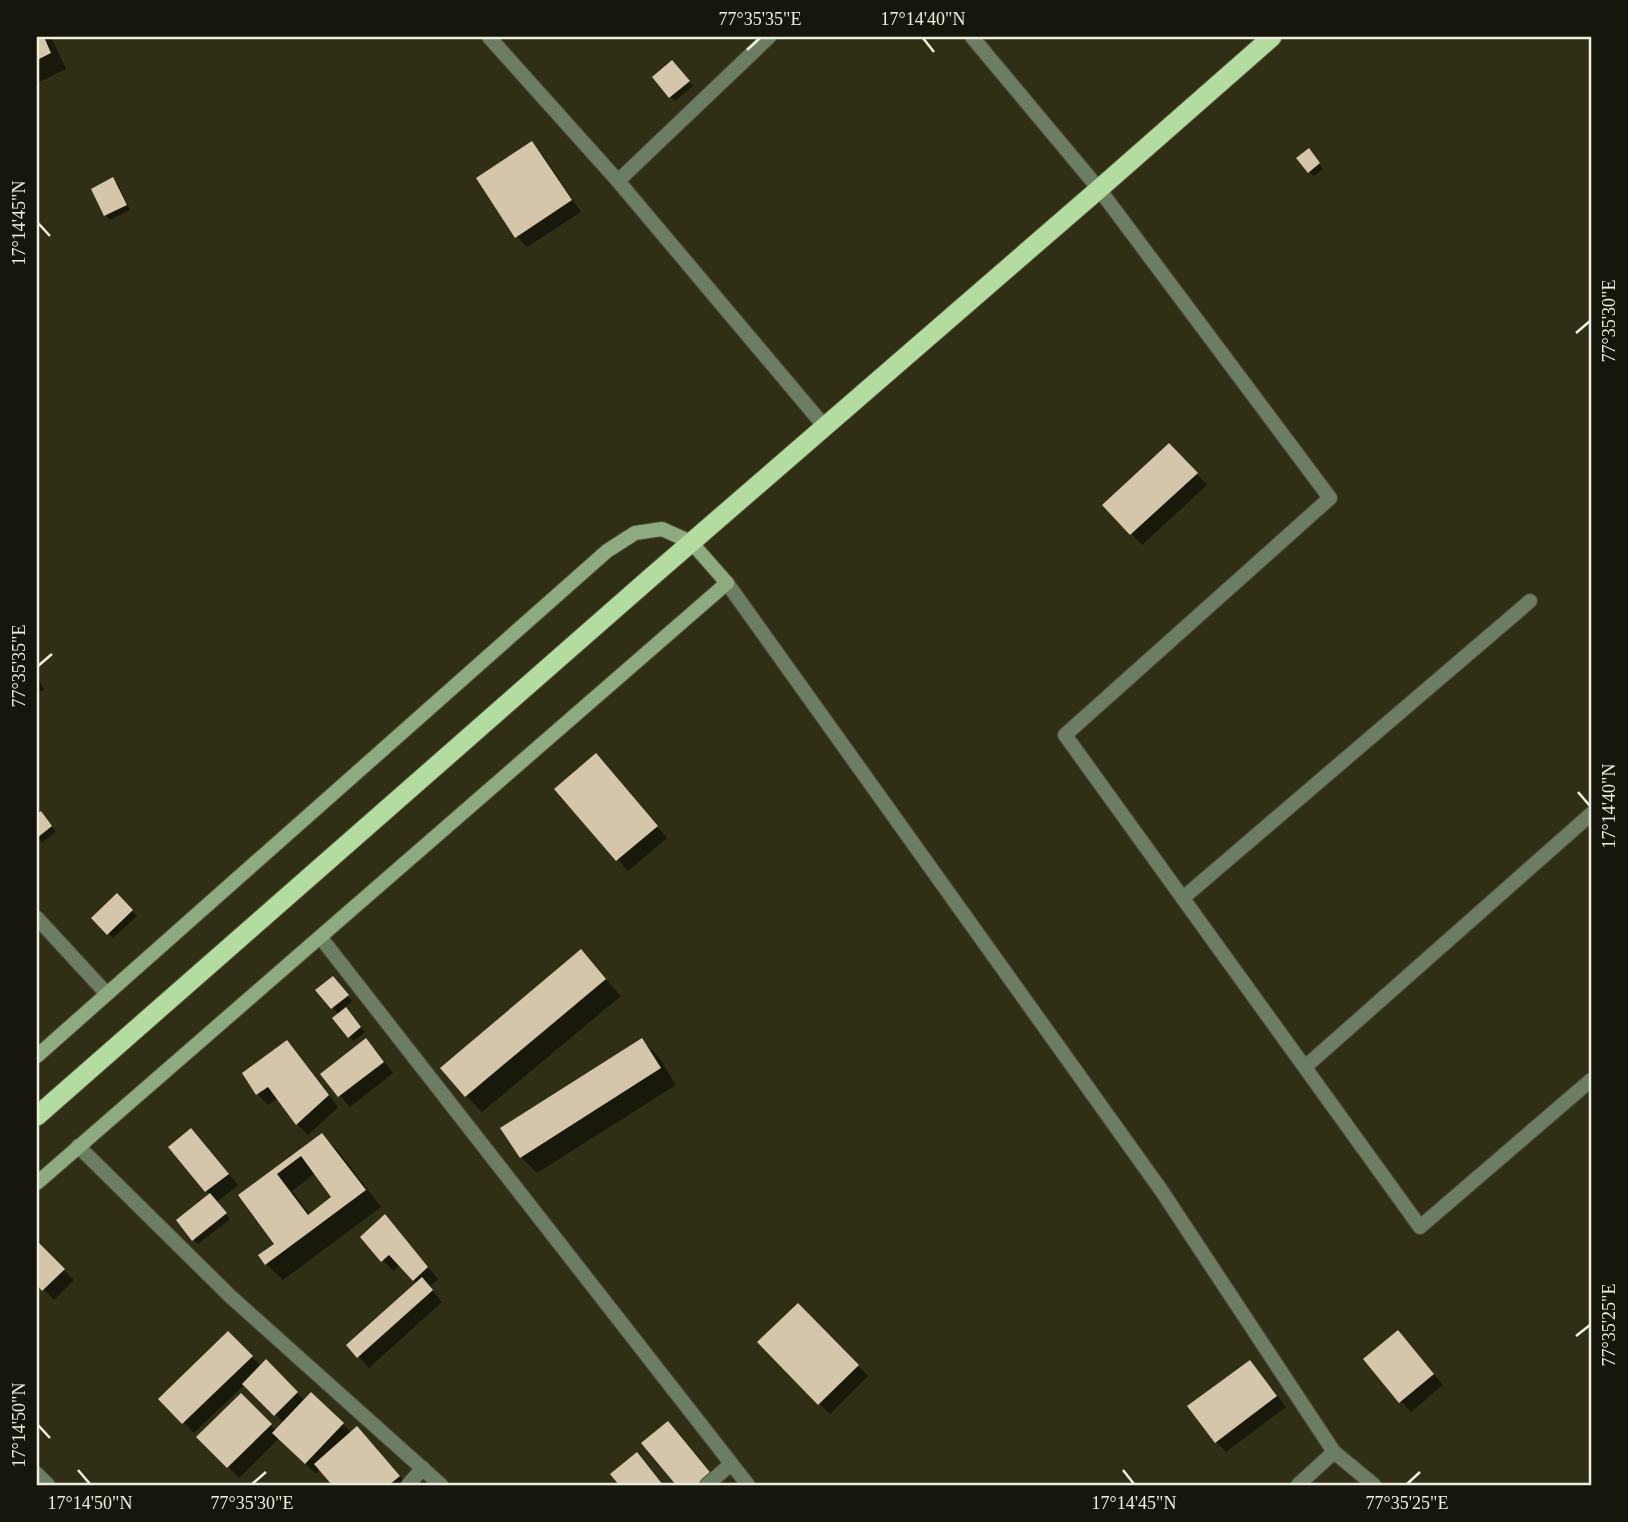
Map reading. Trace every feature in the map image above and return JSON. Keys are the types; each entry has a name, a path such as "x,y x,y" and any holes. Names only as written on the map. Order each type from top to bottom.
{"highway":[{"path":"37,1116 1272,37"}],"main road":[{"path":"37,1056 607,551 635,533 662,529 691,542 727,583 37,1183"}],"street":[{"path":"618,181 769,37"},
{"path":"972,37 1099,189 1330,498 1065,735 1420,1227 1591,1080"},
{"path":"498,40 825,427"},
{"path":"727,583 1161,1190 1334,1452 1374,1485"},
{"path":"1183,898 1530,601"},
{"path":"1305,1068 1591,814"},
{"path":"37,918 107,994"},
{"path":"321,938 748,1485"},
{"path":"78,1146 231,1297 441,1485"},
{"path":"1298,1485 1334,1452"},
{"path":"707,1485 731,1464"},
{"path":"408,1485 423,1468"},
{"path":"37,1474 48,1485"}],"building":[{"path":"37,37 44,37 51,53 37,60"},
{"path":"672,60 690,81 669,98 652,77"},
{"path":"532,141 572,200 515,238 476,178"},
{"path":"1309,148 1320,163 1308,173 1296,158"},
{"path":"113,177 127,205 104,216 91,189"},
{"path":"1169,443 1198,473 1130,535 1102,505"},
{"path":"596,753 658,826 616,861 554,789"},
{"path":"41,811 52,826 37,838 37,814"},
{"path":"117,893 133,910 107,935 91,918"},
{"path":"581,949 606,979 465,1097 440,1068"},
{"path":"333,976 349,995 331,1009 315,990"},
{"path":"346,1007 361,1027 348,1038 332,1018"},
{"path":"366,1038 384,1062 338,1097 320,1074"},
{"path":"642,1038 661,1068 520,1158 500,1128"},
{"path":"287,1040 329,1095 296,1125 268,1087 256,1095 242,1073"},
{"path":"191,1128 229,1174 205,1192 168,1147"},
{"path":"322,1133 366,1190 265,1265 258,1255 274,1244 238,1195","holes":["301,1156 331,1197 308,1215 277,1174"]},
{"path":"210,1193 227,1213 192,1241 176,1220"},
{"path":"385,1214 428,1267 413,1281 389,1255 381,1262 360,1237"},
{"path":"37,1241 65,1269 42,1291 37,1285"},
{"path":"422,1277 433,1290 357,1358 346,1345"},
{"path":"798,1303 859,1365 818,1405 757,1342"},
{"path":"1398,1330 1434,1374 1399,1403 1363,1359"},
{"path":"228,1331 253,1356 182,1424 158,1399"},
{"path":"266,1359 298,1392 274,1416 242,1384"},
{"path":"1250,1360 1277,1396 1215,1443 1187,1406"},
{"path":"311,1392 344,1423 305,1464 272,1433"},
{"path":"241,1393 272,1424 227,1468 196,1437"},
{"path":"668,1421 713,1476 702,1485 676,1485 641,1443"},
{"path":"357,1426 400,1476 389,1485 332,1485 314,1464"},
{"path":"637,1452 663,1485 619,1485 610,1474"}]}
